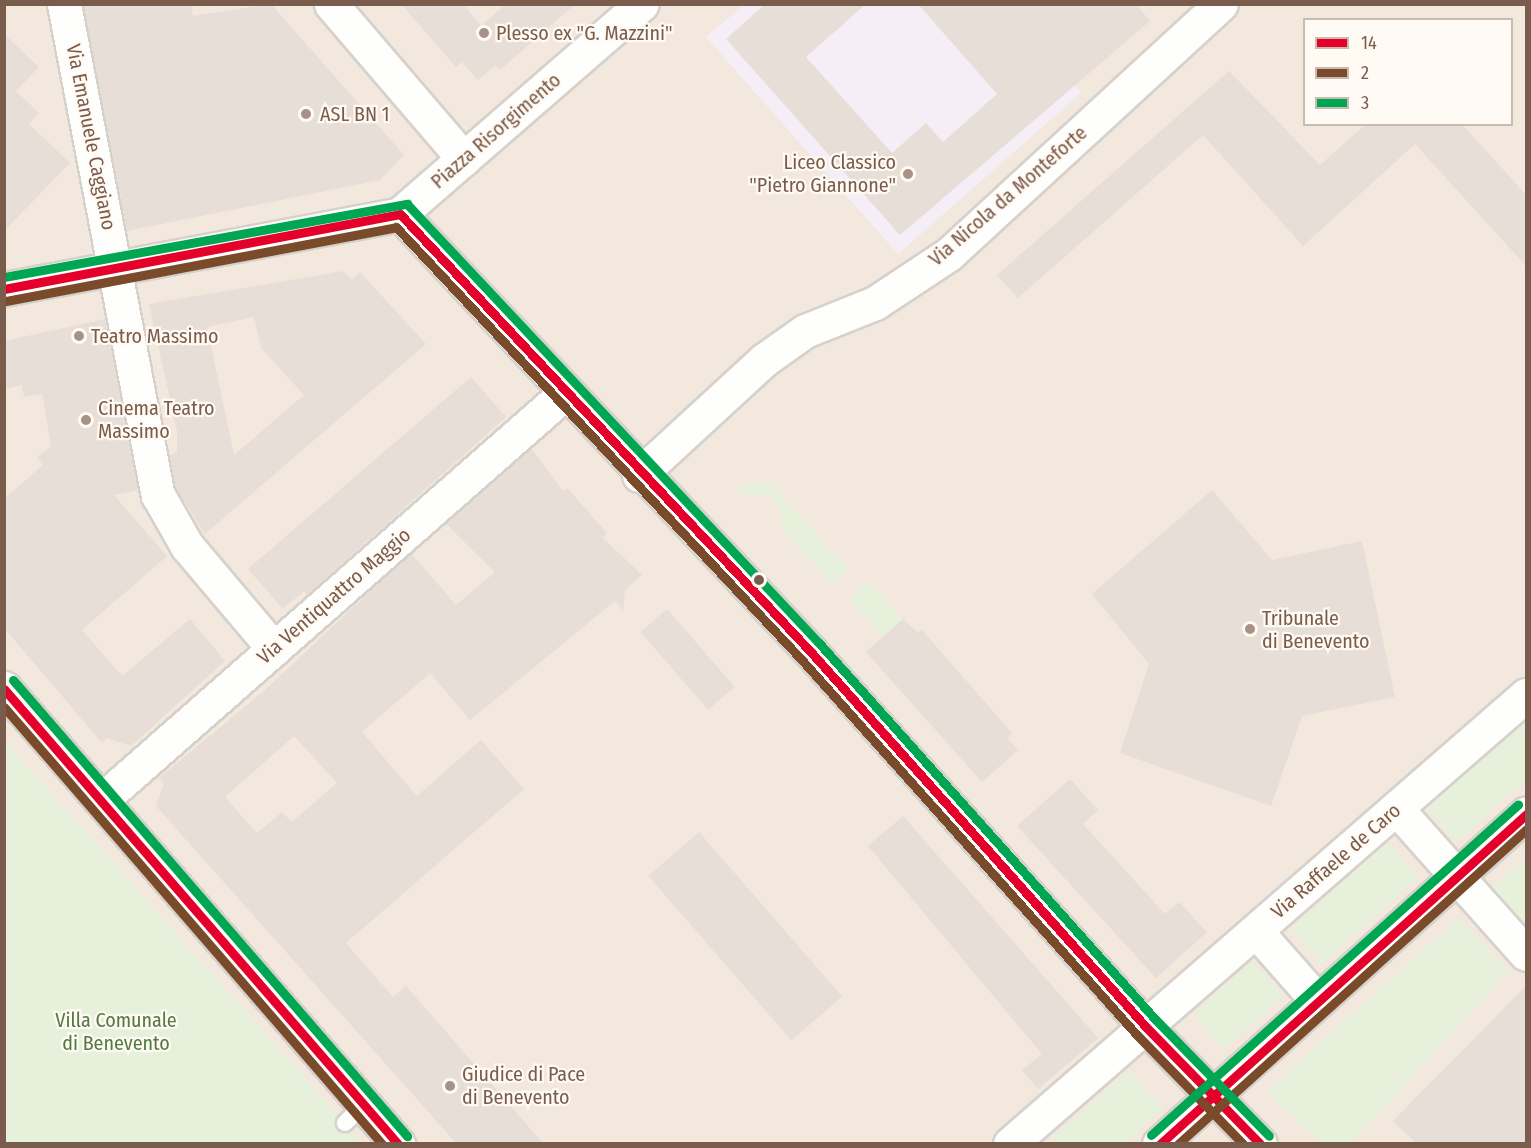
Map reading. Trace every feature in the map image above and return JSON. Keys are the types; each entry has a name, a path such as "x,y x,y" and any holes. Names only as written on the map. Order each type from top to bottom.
{"street":[{"name":"Via Emanuele Caggiano","path":"64,4 118,269 158,495 187,546 274,649"},
{"path":"331,4 464,159"},
{"name":"Piazza Risorgimento","path":"400,214 642,4"},
{"name":"Via Nicola da Monteforte","path":"639,474 764,360 806,331 875,303 949,254 1221,4"},
{"path":"4,288 118,269 400,214 639,474 810,651 1146,1027 1214,1093 1260,1143"},
{"name":"Via Ventiquattro Maggio","path":"105,798 564,394"},
{"path":"5,688 105,798 354,1114 398,1143"},
{"name":"Via Raffaele de Caro","path":"1010,1143 1527,695"},
{"path":"1396,808 1454,877 1527,954"},
{"path":"1159,1143 1316,999 1527,814"},
{"path":"1256,931 1316,999"}],"shaded area":[{"path":"5,5 1526,5 1526,1143 5,1143"},
{"name":"Liceo Classico \"Pietro Giannone\"","path":"744,5 1019,5 1025,30 1081,93 898,254 706,37"}],"green space":[{"path":"759,480 772,485 848,569 832,584 782,529 781,513 770,496 739,495 737,489"},
{"path":"869,581 903,619 883,637 849,599"},
{"path":"1526,718 1526,780 1455,842 1424,806"},
{"name":"Villa Comunale di Benevento","path":"4,740 345,1123 361,1143 5,1143"},
{"path":"1387,842 1418,877 1322,964 1290,929"},
{"path":"1526,858 1526,929 1490,889"},
{"path":"1458,918 1509,971 1352,1143 1321,1143 1266,1092"},
{"path":"1252,961 1283,996 1225,1049 1193,1014"},
{"path":"1129,1070 1163,1108 1124,1143 1047,1143"}],"building":[{"path":"83,4 191,4 193,16 271,4 404,155 380,180 127,231"},
{"name":"Plesso ex \"G. Mazzini\"","path":"401,4 463,4 481,26 506,4 575,4 500,70 495,65 478,80 462,62 456,67"},
{"path":"765,4 866,4 806,57 892,153 926,123 943,142 997,94 918,4 1136,4 1150,21 900,235 726,39"},
{"path":"4,34 39,67 16,91 39,113 29,124 70,163 4,231"},
{"path":"1229,71 1320,165 1364,126 1464,126 1527,196 1527,267 1415,144 1303,246 1203,135 1018,298 997,275"},
{"path":"343,271 352,280 360,272 426,344 205,534 176,488 169,455 177,453 177,431 149,304","holes":["254,317 261,348 304,395 234,455 207,327"]},
{"path":"105,319 138,490 114,495 167,556 82,630 122,676 190,619 225,661 131,746 107,738 102,743 4,628 4,499 43,465 37,457 51,446 42,394 24,397 22,385 4,389 4,341"},
{"path":"471,377 506,417 307,595 304,591 283,609 248,569"},
{"path":"531,448 563,491 567,488 607,533 603,538 642,575 625,590 623,611 615,601 470,720 430,673 362,732 417,796 481,740 524,789 346,943 393,997 406,986 543,1143 456,1143 156,806 164,783 159,778 264,691 411,553 456,605 495,572 445,523","holes":["294,736 337,783 292,822 282,812 257,833 225,797"]},
{"name":"Tribunale di Benevento","path":"1212,490 1272,560 1362,541 1395,697 1302,716 1271,806 1120,753 1149,664 1092,594"},
{"path":"667,609 735,687 708,710 641,632"},
{"path":"903,619 918,633 922,630 1012,733 1007,738 1018,750 982,782 866,652"},
{"path":"1070,779 1098,810 1083,824 1165,914 1179,902 1207,932 1156,978 1017,826"},
{"path":"903,816 1098,1038 1038,1089 1022,1070 1042,1054 868,846"},
{"path":"699,832 842,997 791,1040 648,876"},
{"path":"1527,985 1527,1143 1416,1143 1393,1121"}],"transit line":[{"name":"3","path":"4,277 407,204 819,643 1155,1019 1269,1136"},
{"name":"14","path":"400,214 810,651 1146,1027 1260,1144"},
{"name":"14","path":"4,289 400,214"},
{"name":"2","path":"6,301 396,227 801,659 1137,1035 1243,1144"},
{"name":"3","path":"13,680 407,1136"},
{"name":"14","path":"4,689 398,1144"},
{"name":"2","path":"4,707 382,1144"},
{"name":"3","path":"1151,1135 1518,805"},
{"name":"14","path":"1160,1144 1526,814"},
{"name":"2","path":"1178,1144 1526,830"}],"place":[{"name":"Plesso ex \"G. Mazzini\"","path":"484,33"},
{"name":"ASL BN 1","path":"306,114"},
{"name":"Liceo Classico \"Pietro Giannone\"","path":"908,174"},
{"name":"Teatro Massimo","path":"79,336"},
{"name":"Cinema Teatro Massimo","path":"86,420"},
{"name":"Tribunale di Benevento","path":"1250,629"},
{"name":"Giudice di Pace di Benevento","path":"450,1086"}]}
